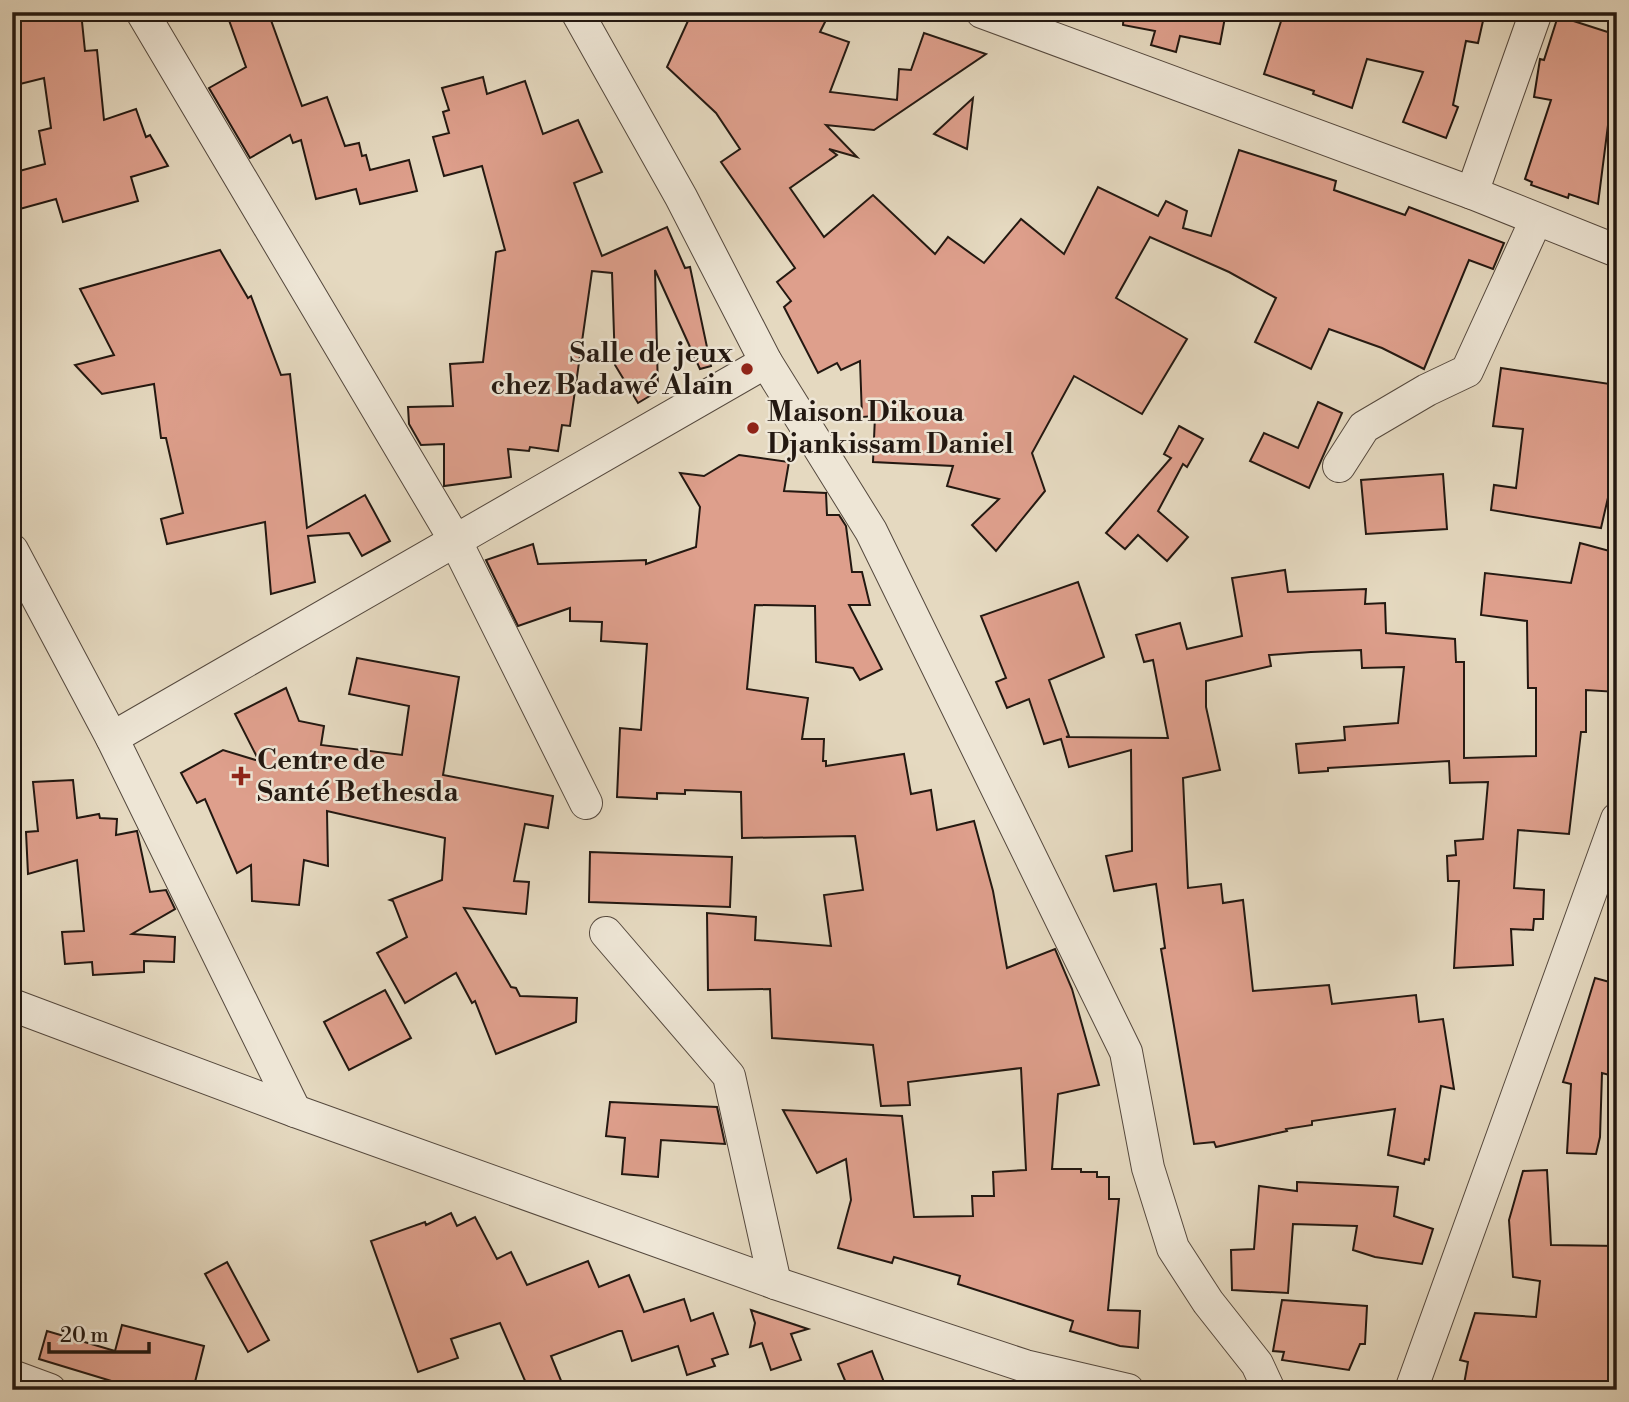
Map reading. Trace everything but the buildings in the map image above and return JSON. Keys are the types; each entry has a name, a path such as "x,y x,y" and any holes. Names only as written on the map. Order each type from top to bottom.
{"street":[{"path":"142,12 455,540 586,803"},
{"path":"577,12 681,197 766,362 871,531 1126,1052 1148,1168 1173,1248 1208,1302 1257,1364 1269,1390"},
{"path":"982,12 1472,193 1617,251"},
{"path":"1472,193 1536,12"},
{"path":"1339,466 1364,427 1427,390 1467,371 1536,220"},
{"path":"113,738 766,362"},
{"path":"12,550 113,738 295,1111"},
{"path":"1411,1390 1617,819"},
{"path":"606,933 729,1076 775,1283"},
{"path":"12,1005 295,1111 775,1283 1021,1378 1128,1390"},
{"path":"12,1376 50,1390"}],"place":[{"name":"Salle de jeux chez Badawé Alain","path":"747,369"},
{"name":"Maison Dikoua Djankissam Daniel","path":"753,428"},
{"name":"Centre de Santé Bethesda","path":"241,776"}]}
